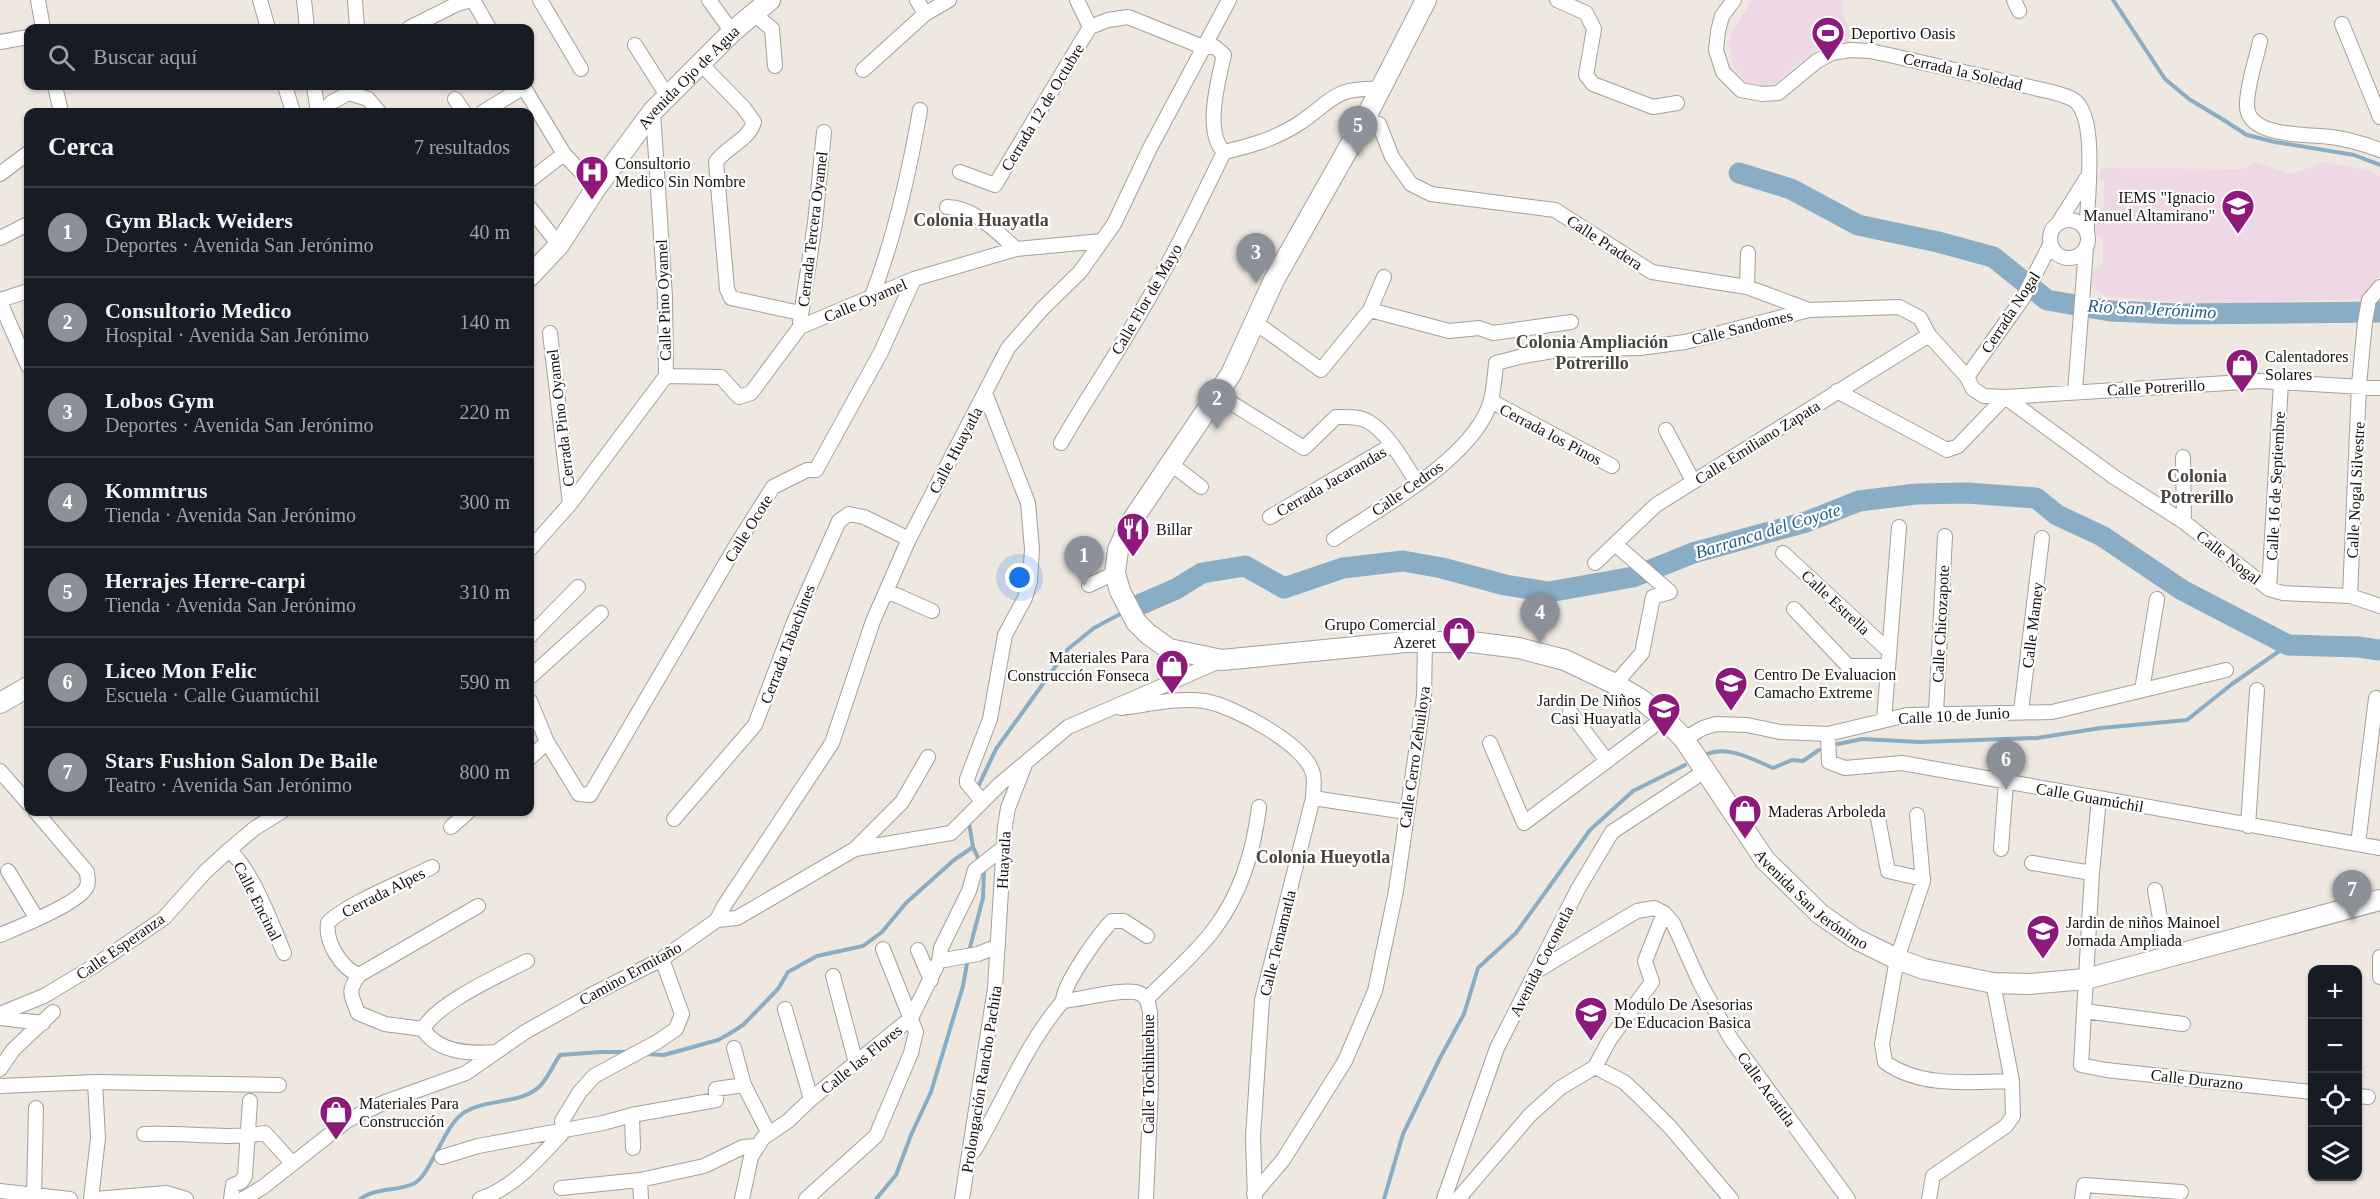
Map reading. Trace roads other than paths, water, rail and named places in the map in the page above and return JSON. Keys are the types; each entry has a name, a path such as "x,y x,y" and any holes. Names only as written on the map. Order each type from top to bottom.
{"main road":[{"path":"1115,573 1118,550 1129,525 1231,374 1274,280 1365,119 1426,0"},
{"name":"Avenida Ojo de Agua","path":"534,272 559,245 596,188 653,111 732,32 765,4"},
{"name":"Avenida San Jerónimo","path":"1115,573 1136,622 1169,649 1222,660 1425,642 1471,642 1519,648 1565,660 1615,684 1642,700 1684,739 1766,860 1820,914 1856,939 1924,969 1993,983 2029,984 2086,979 2380,900"},
{"path":"0,703 24,689"}],"street":[{"path":"38,0 42,24"},
{"path":"260,0 267,24"},
{"path":"303,0 306,24"},
{"path":"355,0 357,24"},
{"path":"416,24 457,2 472,0 487,24"},
{"path":"540,0 581,69"},
{"path":"709,0 732,32"},
{"path":"917,0 925,14"},
{"path":"863,70 925,14 949,0"},
{"path":"1077,0 1090,27 1108,20 1128,17 1203,47 1215,47 1224,55 1216,87 1214,138 1224,152 1274,138 1298,124 1330,98 1350,89 1380,89"},
{"name":"Calle Huayatla","path":"717,920 832,743 873,621 909,539 1008,348 1043,308 1080,272 1114,224 1131,194 1150,148 1229,0"},
{"path":"1557,0 1586,13 1594,29 1586,75 1593,84 1653,107 1677,103"},
{"name":"Cerrada la Soledad","path":"1734,0 1722,16 1716,50 1723,72 1741,90 1762,94 1778,93 1817,61 1832,53 1850,50 1870,51 2052,92 2074,100 2086,118 2090,137 2087,232"},
{"path":"765,4 772,29 775,66"},
{"path":"2342,24 2380,117"},
{"name":"Cerrada 12 de Octubre","path":"960,172 995,185 1090,27"},
{"path":"0,42 24,38"},
{"path":"2260,41 2246,107 2254,123 2275,132 2331,137 2359,142 2380,150"},
{"path":"635,45 668,97"},
{"path":"666,376 721,377 740,397 751,393 800,320 731,298 727,289 716,162 721,155 752,130 754,122 743,107 701,64"},
{"path":"56,90 60,108"},
{"path":"286,90 291,108"},
{"path":"315,90 317,108"},
{"path":"327,108 350,90"},
{"path":"353,90 368,99 376,108"},
{"path":"489,108 518,90"},
{"path":"526,90 564,154 596,188"},
{"path":"455,99 461,108"},
{"path":"872,296 888,255 909,177 920,110"},
{"name":"Calle Pino Oyamel","path":"534,544 570,504 666,376 665,297 653,111"},
{"name":"Calle Pradera","path":"1365,119 1379,124 1392,157 1411,184 1431,194 1555,210 1652,272 1747,286 1809,310"},
{"name":"Cerrada Tercera Oyamel","path":"800,320 824,132"},
{"name":"Calle Flor de Mayo","path":"1060,443 1130,330 1194,214 1224,152"},
{"path":"534,177 564,154"},
{"path":"0,174 24,156"},
{"path":"2086,248 2076,257 2064,258 2050,245 2050,232 2088,178"},
{"path":"947,207 955,207 972,214 1016,249"},
{"path":"534,213 559,245"},
{"path":"2059,222 2065,220 2078,222 2087,232 2088,240 2075,392"},
{"path":"0,238 24,226"},
{"name":"Calle Oyamel","path":"800,320 914,279 1016,249 1102,241"},
{"name":"Cerrada Nogal","path":"1967,377 2023,298 2050,245"},
{"path":"1747,286 1748,253"},
{"path":"1256,323 1321,370 1370,310 1384,277"},
{"name":"Calle Ocote","path":"547,742 579,794 590,795 737,544 773,487 807,470 816,470 881,352 914,279"},
{"name":"Calle Nogal Silvestre","path":"2350,596 2359,385 2365,322 2369,300 2380,286"},
{"path":"24,292 0,301 24,357"},
{"path":"1809,310 1899,307 1920,318 1929,335 1967,377 1973,389 1984,396 2005,397"},
{"path":"1370,310 1449,331 1479,327 1492,333 1571,322"},
{"name":"Calle Sandomes","path":"1496,363 1559,350 1640,348 1685,342 1809,310"},
{"name":"Cerrada Pino Oyamel","path":"549,333 570,504"},
{"name":"Calle Emiliano Zapata","path":"1595,563 1617,545 1656,505 1929,335"},
{"name":"Calle Cedros","path":"1334,539 1438,468 1471,437 1491,401 1496,363"},
{"name":"Calle Potrerillo","path":"2005,397 2260,381 2380,388"},
{"name":"Calle 16 de Septiembre","path":"2269,589 2281,382"},
{"path":"1837,391 1947,450 1958,446 2005,397"},
{"path":"982,801 967,783 990,719 1005,635 1025,598 1030,581 1032,549 1028,503 985,393"},
{"path":"1217,394 1304,448 1336,417 1351,417 1369,421 1392,445 1417,483"},
{"name":"Calle Nogal","path":"2005,397 2114,477 2184,522 2269,589 2350,596 2380,606"},
{"name":"Cerrada los Pinos","path":"1491,401 1612,466"},
{"path":"1666,430 1694,481"},
{"name":"Cerrada Jacarandas","path":"1270,517 1392,445"},
{"name":"Calle Nogal","path":"2183,457 2184,522"},
{"path":"1171,464 1201,487"},
{"name":"Cerrada Tabachines","path":"674,819 755,725 802,602 839,522 849,514 864,517 909,539"},
{"path":"1884,720 1899,527"},
{"name":"Calle Chicozapote","path":"1936,713 1945,536"},
{"name":"Calle Mamey","path":"2021,711 2042,538"},
{"path":"1615,684 1642,653 1653,597 1668,590 1617,545"},
{"name":"Calle Estrella","path":"1783,553 1889,651"},
{"path":"1089,585 1115,573"},
{"path":"534,632 578,587"},
{"path":"887,591 932,611"},
{"path":"2142,690 2157,599"},
{"path":"1794,609 1848,666 1888,666"},
{"path":"534,673 601,613"},
{"name":"Calle Cerro Zehuiloya","path":"1255,1197 1282,1160 1345,1061 1375,991 1396,891 1424,696 1425,642"},
{"path":"1110,710 1222,660"},
{"name":"Calle 10 de Junio","path":"1684,739 1702,728 1716,724 1747,725 1780,732 1828,734 1907,715 2052,712 2226,670"},
{"path":"2248,826 2257,690"},
{"path":"2358,844 2376,698"},
{"name":"Calle Temamatla","path":"1110,710 1175,701 1204,701 1239,711 1268,729 1305,760 1313,774 1312,798 1262,1000 1253,1137 1255,1197"},
{"name":"Camino Ermitaño","path":"243,1199 263,1187 348,1120 385,1102 466,1073 495,1052 594,994 662,959 717,920 737,918 855,849 951,833 982,801 1068,727 1110,710"},
{"path":"534,711 547,742 534,754"},
{"path":"1570,712 1607,761"},
{"path":"1490,743 1524,823 1664,718"},
{"name":"Calle Guamúchil","path":"1828,734 1829,762 1845,768 1902,763 2380,848"},
{"path":"855,849 902,802 928,757"},
{"name":"Huayatla","path":"998,952 1003,848 1008,808 1024,765"},
{"path":"0,771 24,798"},
{"name":"Avenida Coconetla","path":"1444,1199 1497,1048 1578,889 1612,832 1705,771"},
{"path":"2001,849 2006,782"},
{"path":"1312,798 1406,812"},
{"path":"2099,798 2084,1011 2183,1024"},
{"path":"1147,999 1214,930 1226,912 1251,855 1259,807"},
{"path":"1877,813 1888,871 1923,879"},
{"path":"1917,815 1923,879 1897,959 1882,1044 1885,1062 1903,1073 1931,1080 2012,1081"},
{"path":"0,935 37,919 83,893 88,885 87,872 39,816"},
{"name":"Calle Esperanza","path":"0,1016 44,996 94,966 164,918 205,872 229,850 276,816"},
{"path":"451,827 463,816"},
{"name":"Calle las Flores","path":"756,1146 911,1018 931,980 939,961 941,948 969,891 975,870 1003,848"},
{"name":"Calle Encinal","path":"229,850 241,864 284,953"},
{"path":"2032,863 2092,873"},
{"name":"Cerrada Alpes","path":"359,975 345,967 338,957 330,938 328,923 332,918 363,901 432,867"},
{"path":"8,871 37,919"},
{"path":"2156,890 2167,958"},
{"path":"478,906 359,975 351,985 350,993 358,1013 385,1023 423,1029 426,1034 443,1046 463,1053 495,1052"},
{"path":"1458,1199 1530,1115 1560,1088 1595,1067 1610,1039 1652,982 1645,961 1664,913 1654,908 1637,912 1535,972"},
{"name":"Calle Acatitla","path":"1664,913 1673,924 1700,983 1731,1039 1848,1199"},
{"path":"970,1158 1037,1034 1064,1001 1063,994 1103,930 1112,921 1124,921 1147,936"},
{"path":"806,1199 876,1136 912,1053 916,1032 883,949"},
{"path":"918,950 931,980"},
{"path":"939,961 998,952"},
{"name":"Prolongación Rancho Pachita","path":"962,1199 995,988 998,952"},
{"path":"2379,977 2380,957"},
{"path":"566,1130 562,1121 579,1093 594,1076 676,1029 682,1014 662,959"},
{"path":"423,1029 427,1021 462,996 527,961"},
{"path":"833,976 856,1063"},
{"path":"1929,1199 1933,1176 2006,1126 2013,1116 2012,1081 1993,983"},
{"name":"Calle Tochihuehue","path":"1064,1001 1122,992 1139,993 1147,999 1150,1011 1151,1086 1146,1199"},
{"path":"785,1009 811,1099"},
{"name":"Calle Durazno","path":"2084,1011 2081,1065 2106,1070 2308,1091"},
{"path":"0,1069 13,1050 53,1012"},
{"name":"Calle Esperanza","path":"0,1016 43,1023"},
{"path":"734,1048 744,1085 769,1134"},
{"path":"1595,1067 1624,1082 1637,1094 1670,1127 1731,1199"},
{"path":"0,1086 94,1082 279,1085"},
{"path":"94,1082 98,1138 93,1199 166,1193 186,1199"},
{"path":"442,1157 478,1146 716,1100 716,1089 744,1085"},
{"path":"231,1199 233,1185 242,1182 245,1176 250,1101"},
{"path":"34,1197 36,1108"},
{"path":"632,1115 633,1148"},
{"path":"480,1199 494,1195 517,1178 566,1130"},
{"path":"144,1134 248,1136 265,1133 292,1163"},
{"path":"561,1188 640,1180 704,1166 743,1147 756,1146 751,1157 742,1199"},
{"path":"640,1180 641,1199"},
{"path":"0,1191 34,1197 70,1199"},
{"path":"2083,1192 2181,1192"}],"waterway":[{"path":"2113,0 2165,79 2189,99 2247,135 2354,155 2380,165"},
{"name":"Río San Jerónimo","path":"1739,173 1791,189 1858,225 1938,242 1993,257 2047,300 2110,311 2179,314 2380,312"},
{"name":"Barranca del Coyote","path":"1139,605 1176,589 1202,573 1245,566 1284,588 1343,568 1403,561 1442,568 1505,585 1549,592 1633,577 1693,553 1806,522 1859,501 1916,494 1967,493 2036,498 2057,515 2102,536 2182,590 2288,645 2358,647 2380,650"},
{"name":"Barranca del Coyote","path":"977,789 996,749 1068,649 1094,628 1122,613"},
{"path":"1838,744 1862,739 1920,742 2037,738 2101,728 2187,720 2232,684 2288,645"},
{"path":"1707,754 1732,752 1773,768 1792,760 1803,761 1819,750"},
{"path":"1384,1199 1403,1134 1464,1014 1478,968 1516,933 1590,830 1633,791 1685,765"},
{"name":"Barranca del Coyote","path":"645,1054 664,1055 718,1040 743,1025 778,989 788,972 817,956 863,946 882,932 906,903 954,860 973,847 969,823"},
{"path":"969,951 983,898 984,871 973,847"},
{"path":"876,1199 896,1175 931,1092 963,986 968,958"},
{"name":"Barranca del Coyote","path":"360,1199 372,1193 407,1186 419,1180 449,1130 462,1114 471,1109 532,1092 543,1083 560,1055 629,1052"}],"place":[{"name":"Deportivo Oasis","path":"1828,62"},
{"name":"Herrajes Herre-carpi","path":"1358,156"},
{"name":"Consultorio Medico Sin Nombre","path":"592,201"},
{"name":"IEMS \"Ignacio Manuel Altamirano\"","path":"2238,235"},
{"name":"Lobos Gym","path":"1256,283"},
{"name":"Calentadores Solares","path":"2242,394"},
{"name":"Consultorio Medico","path":"1217,429"},
{"name":"Billar","path":"1133,558"},
{"name":"Gym Black Weiders","path":"1084,586"},
{"name":"Kommtrus","path":"1540,643"},
{"name":"Grupo Comercial Azeret","path":"1459,662"},
{"name":"Materiales Para Construcción Fonseca","path":"1172,695"},
{"name":"Centro De Evaluacion Camacho Extreme","path":"1731,712"},
{"name":"Jardin De Niños Casi Huayatla","path":"1664,738"},
{"name":"Liceo Mon Felic","path":"2006,790"},
{"name":"Maderas Arboleda","path":"1745,840"},
{"name":"Stars Fushion Salon De Baile","path":"2352,920"},
{"name":"Jardin de niños Mainoel Jornada Ampliada","path":"2043,960"},
{"name":"Modulo De Asesorias De Educacion Basica","path":"1591,1042"},
{"name":"Materiales Para Construcción","path":"336,1141"}],"district":[{"name":"Colonia Huayatla","path":"981,220"},
{"name":"Colonia Ampliación Potrerillo","path":"1592,352"},
{"name":"Colonia Potrerillo","path":"2197,486"},
{"name":"Colonia Hueyotla","path":"1323,857"}]}
